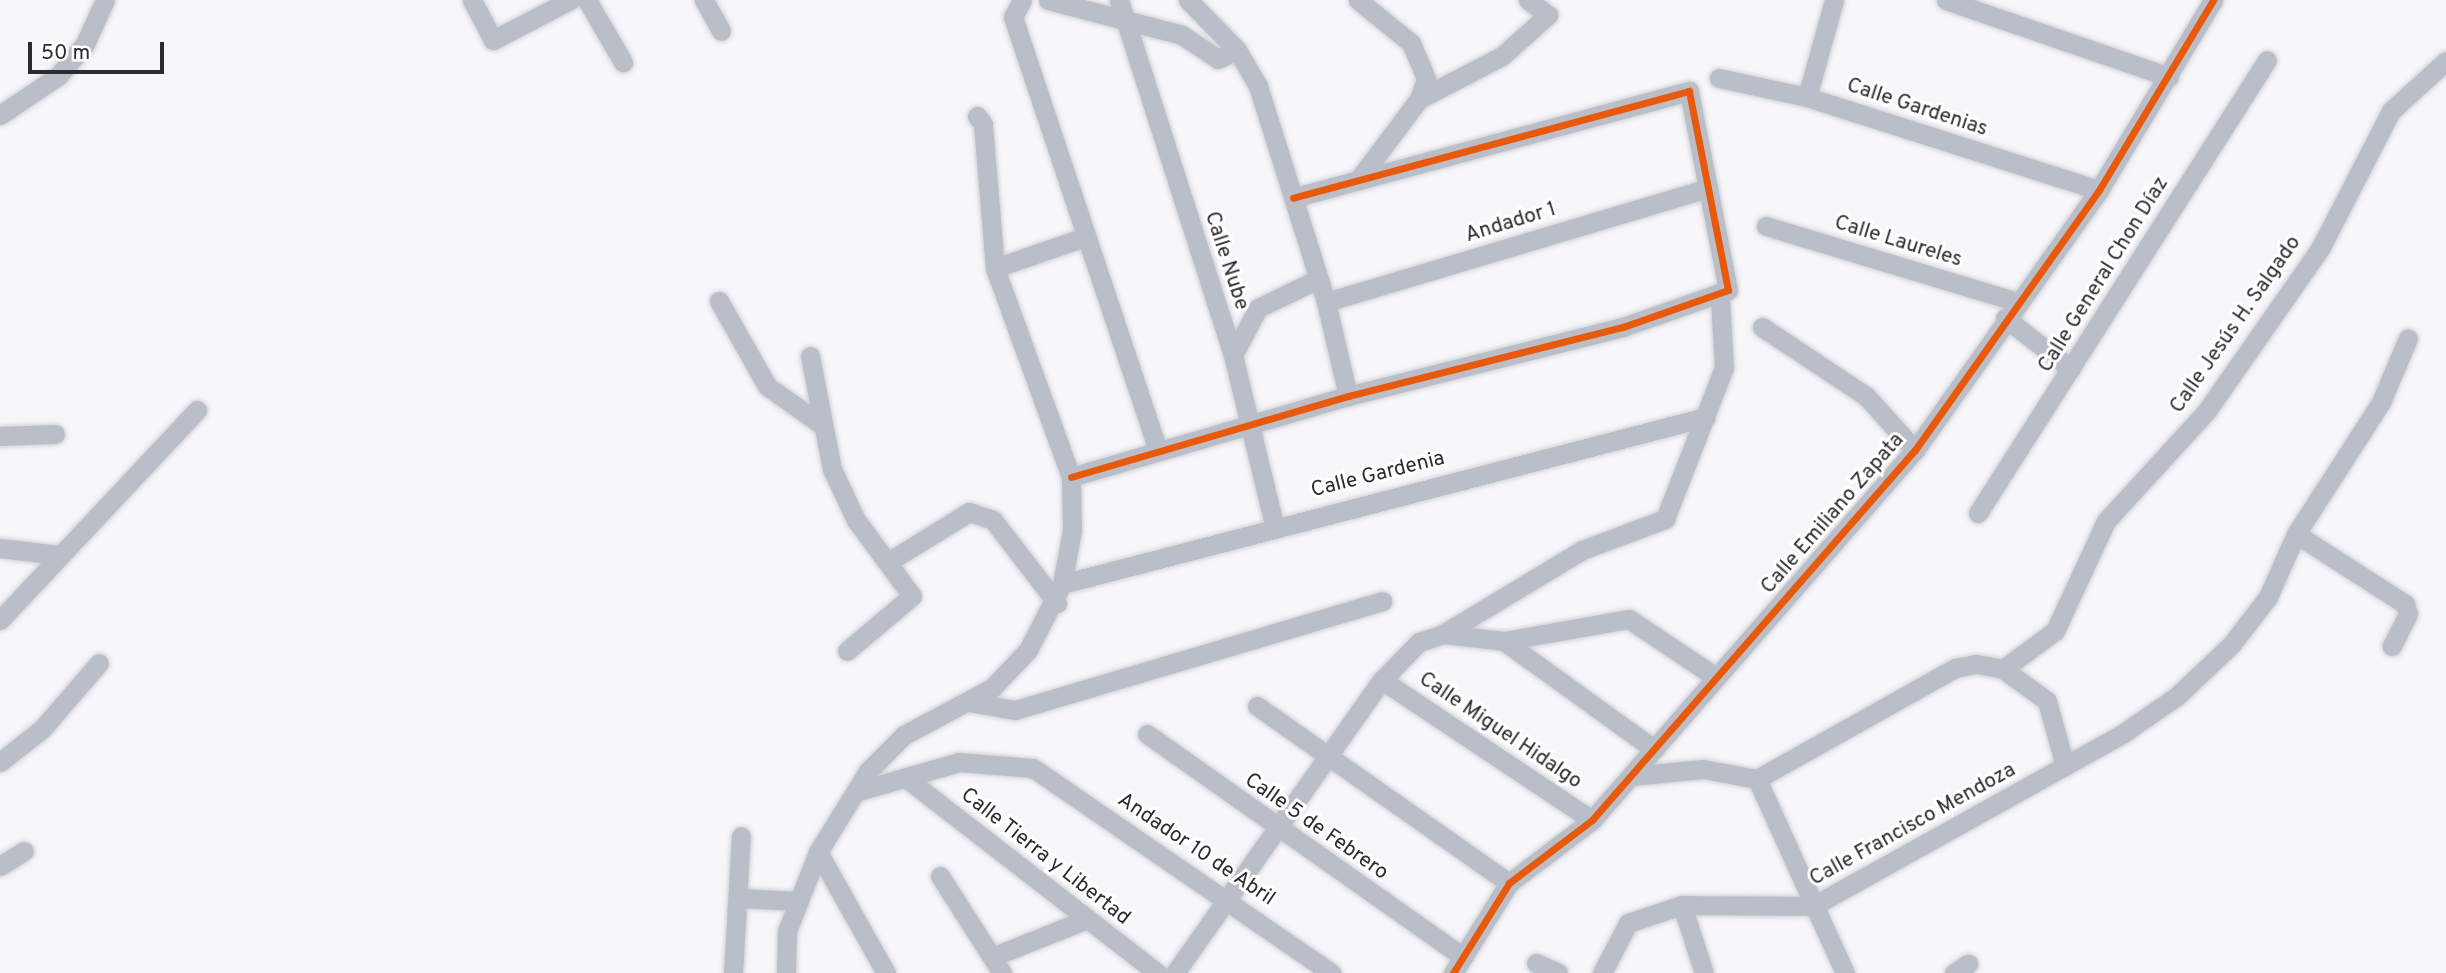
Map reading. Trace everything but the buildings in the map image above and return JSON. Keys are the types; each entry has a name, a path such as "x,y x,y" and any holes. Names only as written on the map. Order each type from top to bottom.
{"street":[{"path":"0,115 58,76 85,44 105,0"},
{"path":"472,0 493,40 570,0"},
{"path":"587,0 624,62"},
{"path":"704,0 721,31"},
{"path":"1022,0 1013,16 1157,448"},
{"path":"1048,0 1121,8 1182,34 1218,59 1237,50"},
{"path":"1188,0 1237,50 1258,86 1326,302 1348,396"},
{"path":"1358,0 1410,43 1426,79 1419,99 1359,179"},
{"path":"1419,99 1502,56 1548,15 1528,0"},
{"path":"1807,97 1833,0"},
{"path":"1946,0 2169,77"},
{"name":"Calle Emiliano Zapata","path":"1457,964 1509,883 1592,820 1714,676 1915,450 2005,318 2099,190 2213,0"},
{"name":"Calle Nube","path":"1121,8 1233,355 1274,524"},
{"name":"Calle General Chon Díaz","path":"1978,513 2267,60"},
{"name":"Calle Jesús H. Salgado","path":"2003,669 2055,631 2106,521 2206,412 2320,247 2391,111 2446,61"},
{"name":"Calle Gardenias","path":"1719,78 1807,97 2099,190"},
{"path":"1175,973 1330,751 1406,650 1443,635 1581,550 1665,519 1724,368 1720,298 1728,277 1708,188 1696,103 1689,92 1676,90 1293,198"},
{"path":"786,973 787,931 818,852 868,771 904,735 992,688 1028,650 1059,594 1072,530 1071,477 995,268 983,124 977,116"},
{"name":"Andador 1","path":"1326,302 1708,188"},
{"name":"Calle Laureles","path":"1766,226 2017,302"},
{"path":"995,268 1085,237"},
{"path":"1233,355 1258,307 1318,279"},
{"path":"1071,477 1157,448 1720,298"},
{"path":"719,301 767,386 819,423"},
{"path":"2005,318 2071,369"},
{"path":"1762,327 1866,396 1915,450"},
{"name":"Calle Francisco Mendoza","path":"1602,973 1628,923 1682,905 1813,906 2065,766 2177,696 2231,645 2268,597 2296,534 2381,402 2408,338"},
{"path":"810,356 819,423 856,520 912,596 847,651"},
{"path":"0,620 197,410"},
{"name":"Calle Gardenia","path":"1059,594 1274,524 1706,417"},
{"path":"0,436 55,434"},
{"path":"888,562 969,512 993,520 1059,594"},
{"path":"2296,534 2405,604 2408,614 2392,646"},
{"path":"0,548 59,555"},
{"path":"969,702 1015,710 1382,601"},
{"path":"1443,635 1504,641 1629,619 1714,676"},
{"path":"1504,641 1654,750"},
{"path":"0,761 42,729 99,663"},
{"path":"1631,776 1703,769 1756,779 1955,668 2003,669 2047,701 2065,766"},
{"name":"Calle Miguel Hidalgo","path":"1382,680 1592,820"},
{"path":"1257,706 1330,751 1509,883"},
{"name":"Calle 5 de Febrero","path":"1147,734 1457,964"},
{"name":"Andador 10 de Abril","path":"906,778 959,762 1033,768 1228,898 1331,973"},
{"path":"858,791 906,778"},
{"name":"Calle Tierra y Libertad","path":"906,778 1157,973"},
{"path":"1756,779 1845,973"},
{"path":"733,973 741,835"},
{"path":"0,866 24,851"},
{"path":"818,852 886,973"},
{"path":"940,876 997,965 1087,919"},
{"path":"738,898 799,901"},
{"path":"1682,905 1704,973"},
{"path":"1535,963 1558,973"}],"cycle path":[{"path":"1453,973 1509,883 1592,820 1915,450 2099,190 2213,0"},
{"path":"1071,477 1348,396 1623,327 1728,290 1689,91 1293,198"}]}
